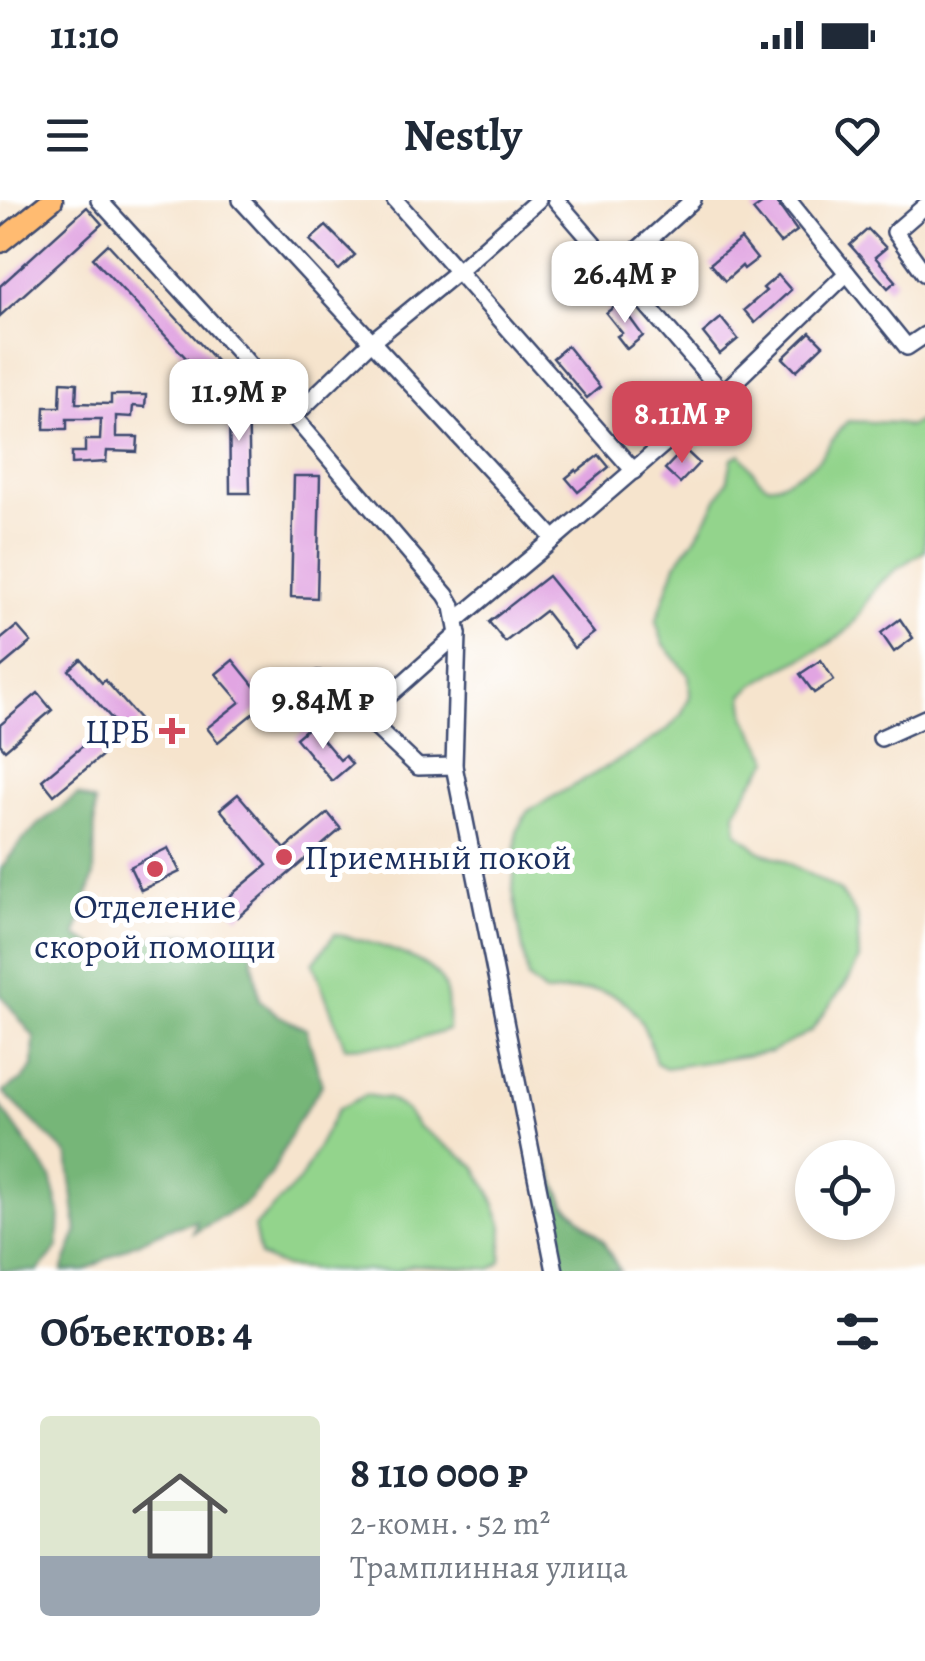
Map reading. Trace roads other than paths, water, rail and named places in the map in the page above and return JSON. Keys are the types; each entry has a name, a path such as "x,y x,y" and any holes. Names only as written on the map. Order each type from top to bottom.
{"main road":[{"path":"0,242 52,200"}],"street":[{"path":"99,200 294,416 454,607 458,627 454,766 555,1271"},
{"path":"241,200 554,540"},
{"path":"395,200 634,471"},
{"path":"294,416 370,342 538,200"},
{"path":"556,200 723,393"},
{"path":"614,270 693,200"},
{"path":"788,200 907,347 925,335"},
{"path":"925,206 895,232 925,274"},
{"path":"365,717 554,540 723,393 847,272"},
{"path":"318,679 418,768 454,766"},
{"path":"881,738 925,718"}],"place":[{"name":"ЦРБ","path":"172,731"},
{"name":"Приемный покой","path":"284,857"},
{"name":"Отделение скорой помощи","path":"155,869"}]}
